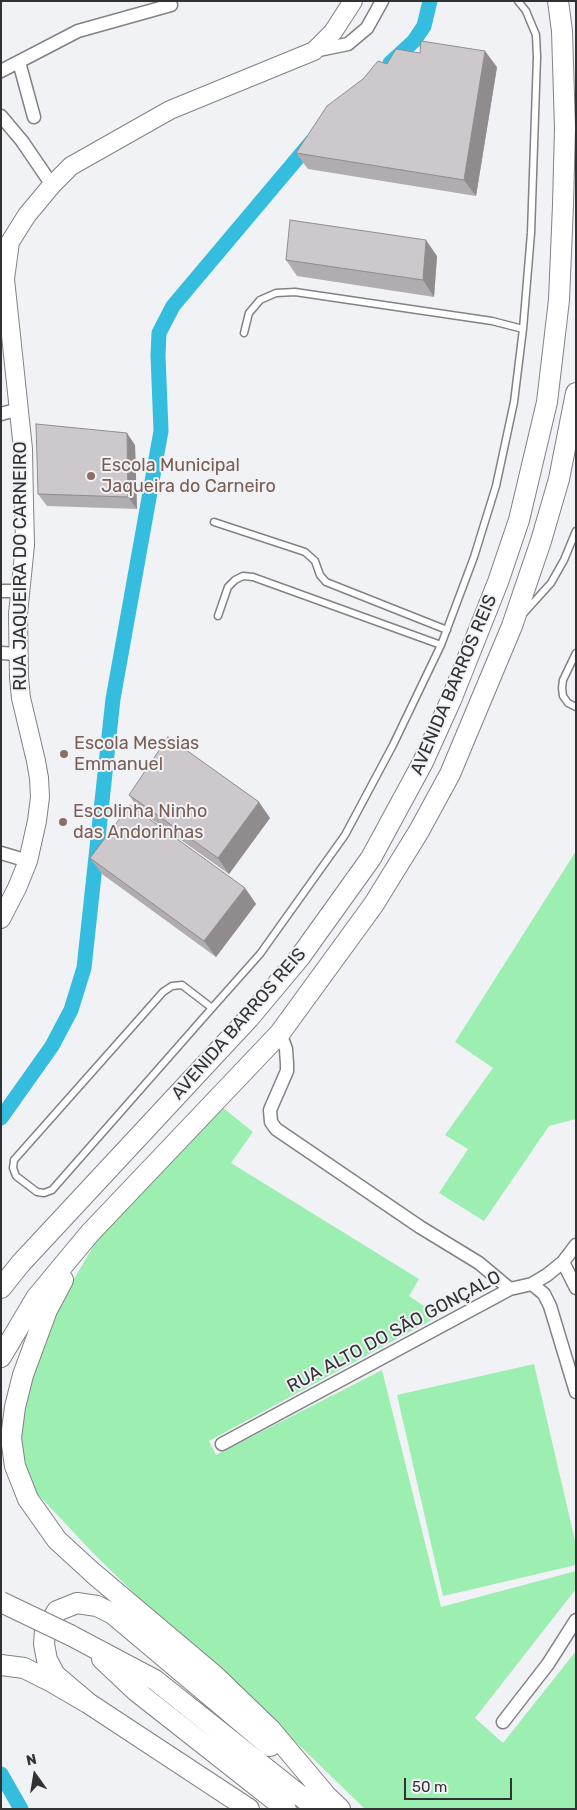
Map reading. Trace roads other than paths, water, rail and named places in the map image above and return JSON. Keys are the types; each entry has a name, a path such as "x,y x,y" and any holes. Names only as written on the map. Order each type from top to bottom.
{"main road":[{"name":"AVENIDA BARROS REIS","path":"1,1288 28,1256 249,1018 300,957 371,858 423,762 452,700 498,582 519,520 547,402 559,300 563,214 565,128 562,31 558,1"},
{"name":"AVENIDA BARROS REIS","path":"1,1357 36,1298 90,1233 280,1033 374,904 419,831 450,774 512,626 541,541 559,478 576,393"},
{"path":"90,1233 47,1310 23,1375 15,1407 10,1438 15,1466 28,1499 57,1540 222,1683 271,1730 321,1801"},
{"path":"1,1602 76,1638 155,1680 321,1801 340,1809"},
{"path":"88,1703 55,1675 47,1660 44,1644 45,1630 57,1611 77,1603 97,1606 113,1614 321,1801"},
{"path":"76,1638 136,1691 286,1809"},
{"path":"1,1666 24,1668 88,1703 249,1809"}],"street":[{"name":"RUA JAQUEIRA DO CARNEIRO","path":"314,51 333,32 353,1"},
{"name":"RUA JAQUEIRA DO CARNEIRO","path":"1,919 28,861 38,820 40,797 39,778 10,653 18,614 24,536 23,449 5,278 6,240 52,185 82,158 170,110 314,51 348,44 367,28 382,1"},
{"path":"551,1 562,31"},
{"path":"1,71 78,30 170,5"},
{"path":"19,62 34,117"},
{"path":"1,116 22,141 52,185"},
{"path":"1,414 19,409"},
{"path":"1,591 20,591"},
{"path":"1,853 28,861"},
{"path":"280,1033 288,1055 287,1071 270,1110 271,1122 276,1129 420,1227 479,1263 510,1289"},
{"name":"RUA ALTO DO SÃO GONÇALO","path":"222,1444 510,1289 532,1284 563,1262 576,1244"},
{"path":"563,1262 576,1288"},
{"path":"532,1284 544,1294 550,1306 576,1392"},
{"path":"503,1722 548,1664 576,1620"}],"lane":[{"path":"212,1008 182,985 172,986 163,992 14,1160 16,1176 37,1192 44,1193 52,1190 260,954 345,835 393,745 441,645 474,557 496,486 514,402 523,329 532,233 538,57 536,36 526,11 518,1"},
{"path":"244,333 249,313 260,300 276,293 295,292 492,321 523,329"},
{"path":"214,522 305,552 315,561 320,575 326,582 447,630"},
{"path":"512,626 550,583 564,560 576,531"},
{"path":"218,616 228,587 234,580 243,576 254,577 441,645"},
{"path":"576,653 563,680 562,688 568,702 576,707"}],"waterway":[{"path":"390,63 414,41 424,26 430,1"},
{"path":"1,1118 52,1046 71,1010 84,968 113,699 161,431 159,333 173,306 312,141"},
{"path":"1,1774 21,1809"}],"place":[{"name":"Escola Municipal Jaqueira do Carneiro","path":"91,476"},
{"name":"Escola Messias Emmanuel","path":"64,754"},
{"name":"Escolinha Ninho das Andorinhas","path":"63,822"}]}
